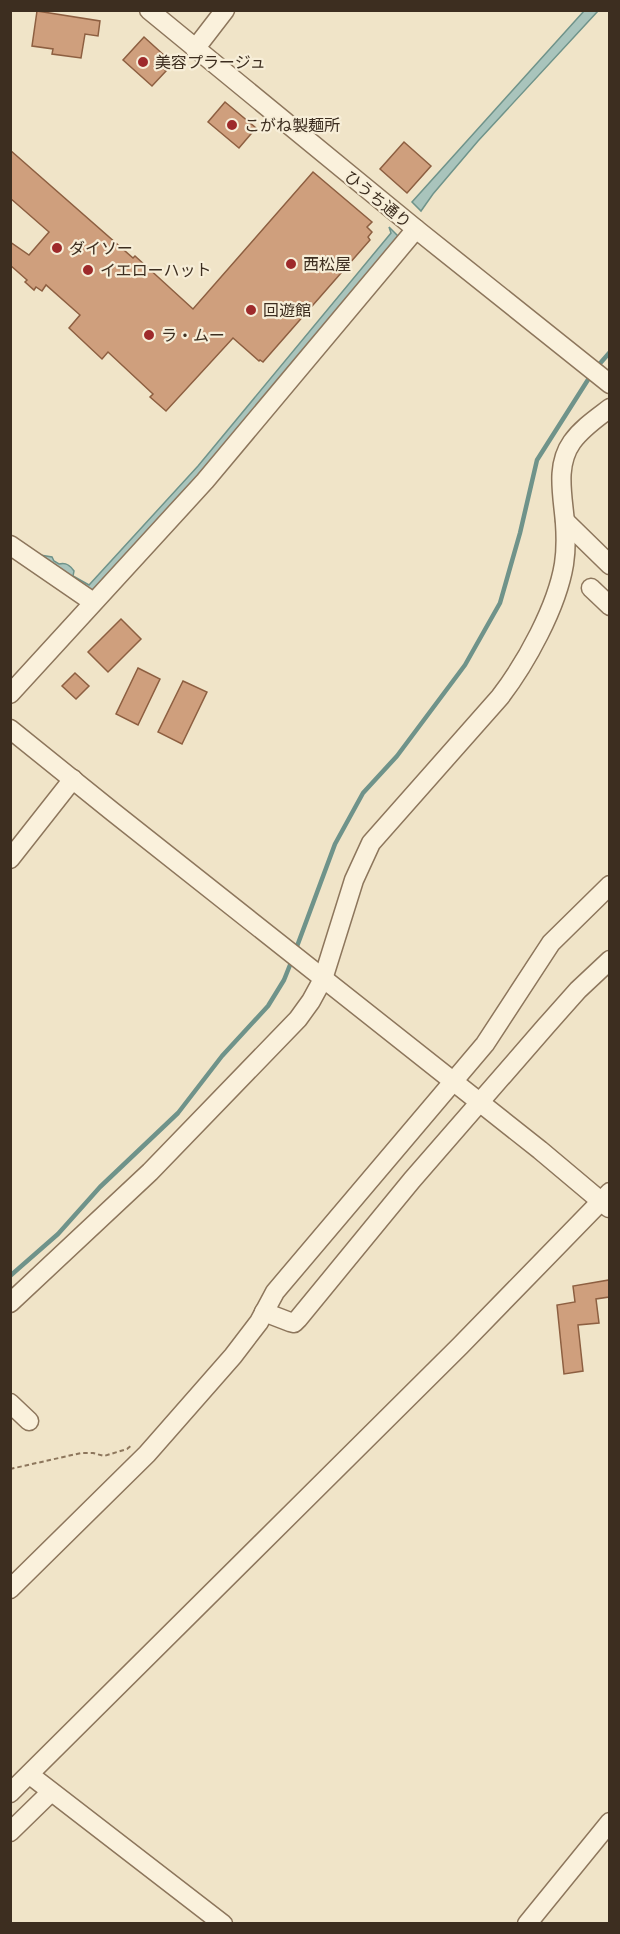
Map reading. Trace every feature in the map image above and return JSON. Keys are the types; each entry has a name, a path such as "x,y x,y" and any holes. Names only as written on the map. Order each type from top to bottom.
{"street":[{"name":"ひうち通り","path":"149,10 609,384"},
{"path":"195,49 225,10"},
{"path":"10,694 205,481 416,229"},
{"path":"10,1303 150,1172 282,1036 311,1001 323,979 354,880 371,843 500,697 512,682 531,648 560,584 566,546 561,484 567,452 580,432 609,408"},
{"path":"565,521 609,564"},
{"path":"10,545 93,602"},
{"path":"591,588 609,606"},
{"path":"10,729 606,1201 10,1793"},
{"path":"10,859 73,779"},
{"path":"10,1589 147,1454 233,1356 259,1322 275,1292 485,1044 551,943 609,885"},
{"path":"264,1312 290,1323 298,1319 412,1180 578,990 609,960"},
{"path":"10,1403 29,1420"},
{"path":"30,1775 223,1923"},
{"path":"10,1832 51,1792"},
{"path":"527,1923 609,1822"}],"path":[{"path":"10,1469 81,1453 93,1452 104,1456 127,1449 136,1442"}],"water":[{"path":"584,11 598,11 478,141 421,211 412,202"},
{"path":"389,227 399,237 193,481 92,594 11,541 10,536 40,555 52,557 59,564 68,564 74,571 73,576 89,585 198,466 391,233"}],"building":[{"path":"37,11 100,21 98,36 85,34 81,58 52,54 53,49 32,46"},
{"name":"美容プラージュ","path":"144,37 166,57 159,64 166,71 152,86 123,60"},
{"name":"こがね製麺所","path":"225,102 256,128 239,148 208,122"},
{"path":"404,142 431,166 407,193 380,169"},
{"path":"10,150 133,258 135,256 193,309 313,172 372,222 367,227 372,232 368,237 370,240 263,362 233,338 166,411 150,397 153,394 108,352 102,359 69,328 80,315 46,285 42,291 36,287 34,290 25,282 27,280 10,265 10,242 29,255 49,232 10,198"},
{"path":"121,619 141,639 108,672 88,652"},
{"path":"138,668 160,679 138,725 116,714"},
{"path":"75,673 89,686 76,699 62,686"},
{"path":"183,681 207,692 182,744 158,732"},
{"path":"609,1280 609,1297 596,1299 599,1323 578,1325 583,1371 564,1374 557,1305 575,1302 573,1286"}],"waterway":[{"path":"596,368 610,352"},
{"path":"296,949 335,844 363,793 397,756 465,665 500,603 520,533 537,460 591,375"},
{"path":"10,1276 58,1234 100,1187 178,1113 222,1056 268,1006 284,980 292,960"}],"place":[{"name":"美容プラージュ","path":"143,62"},
{"name":"こがね製麺所","path":"232,125"},
{"name":"ダイソー","path":"57,248"},
{"name":"西松屋","path":"291,264"},
{"name":"イエローハット","path":"88,270"},
{"name":"回遊館","path":"251,310"},
{"name":"ラ・ムー","path":"149,335"}]}
